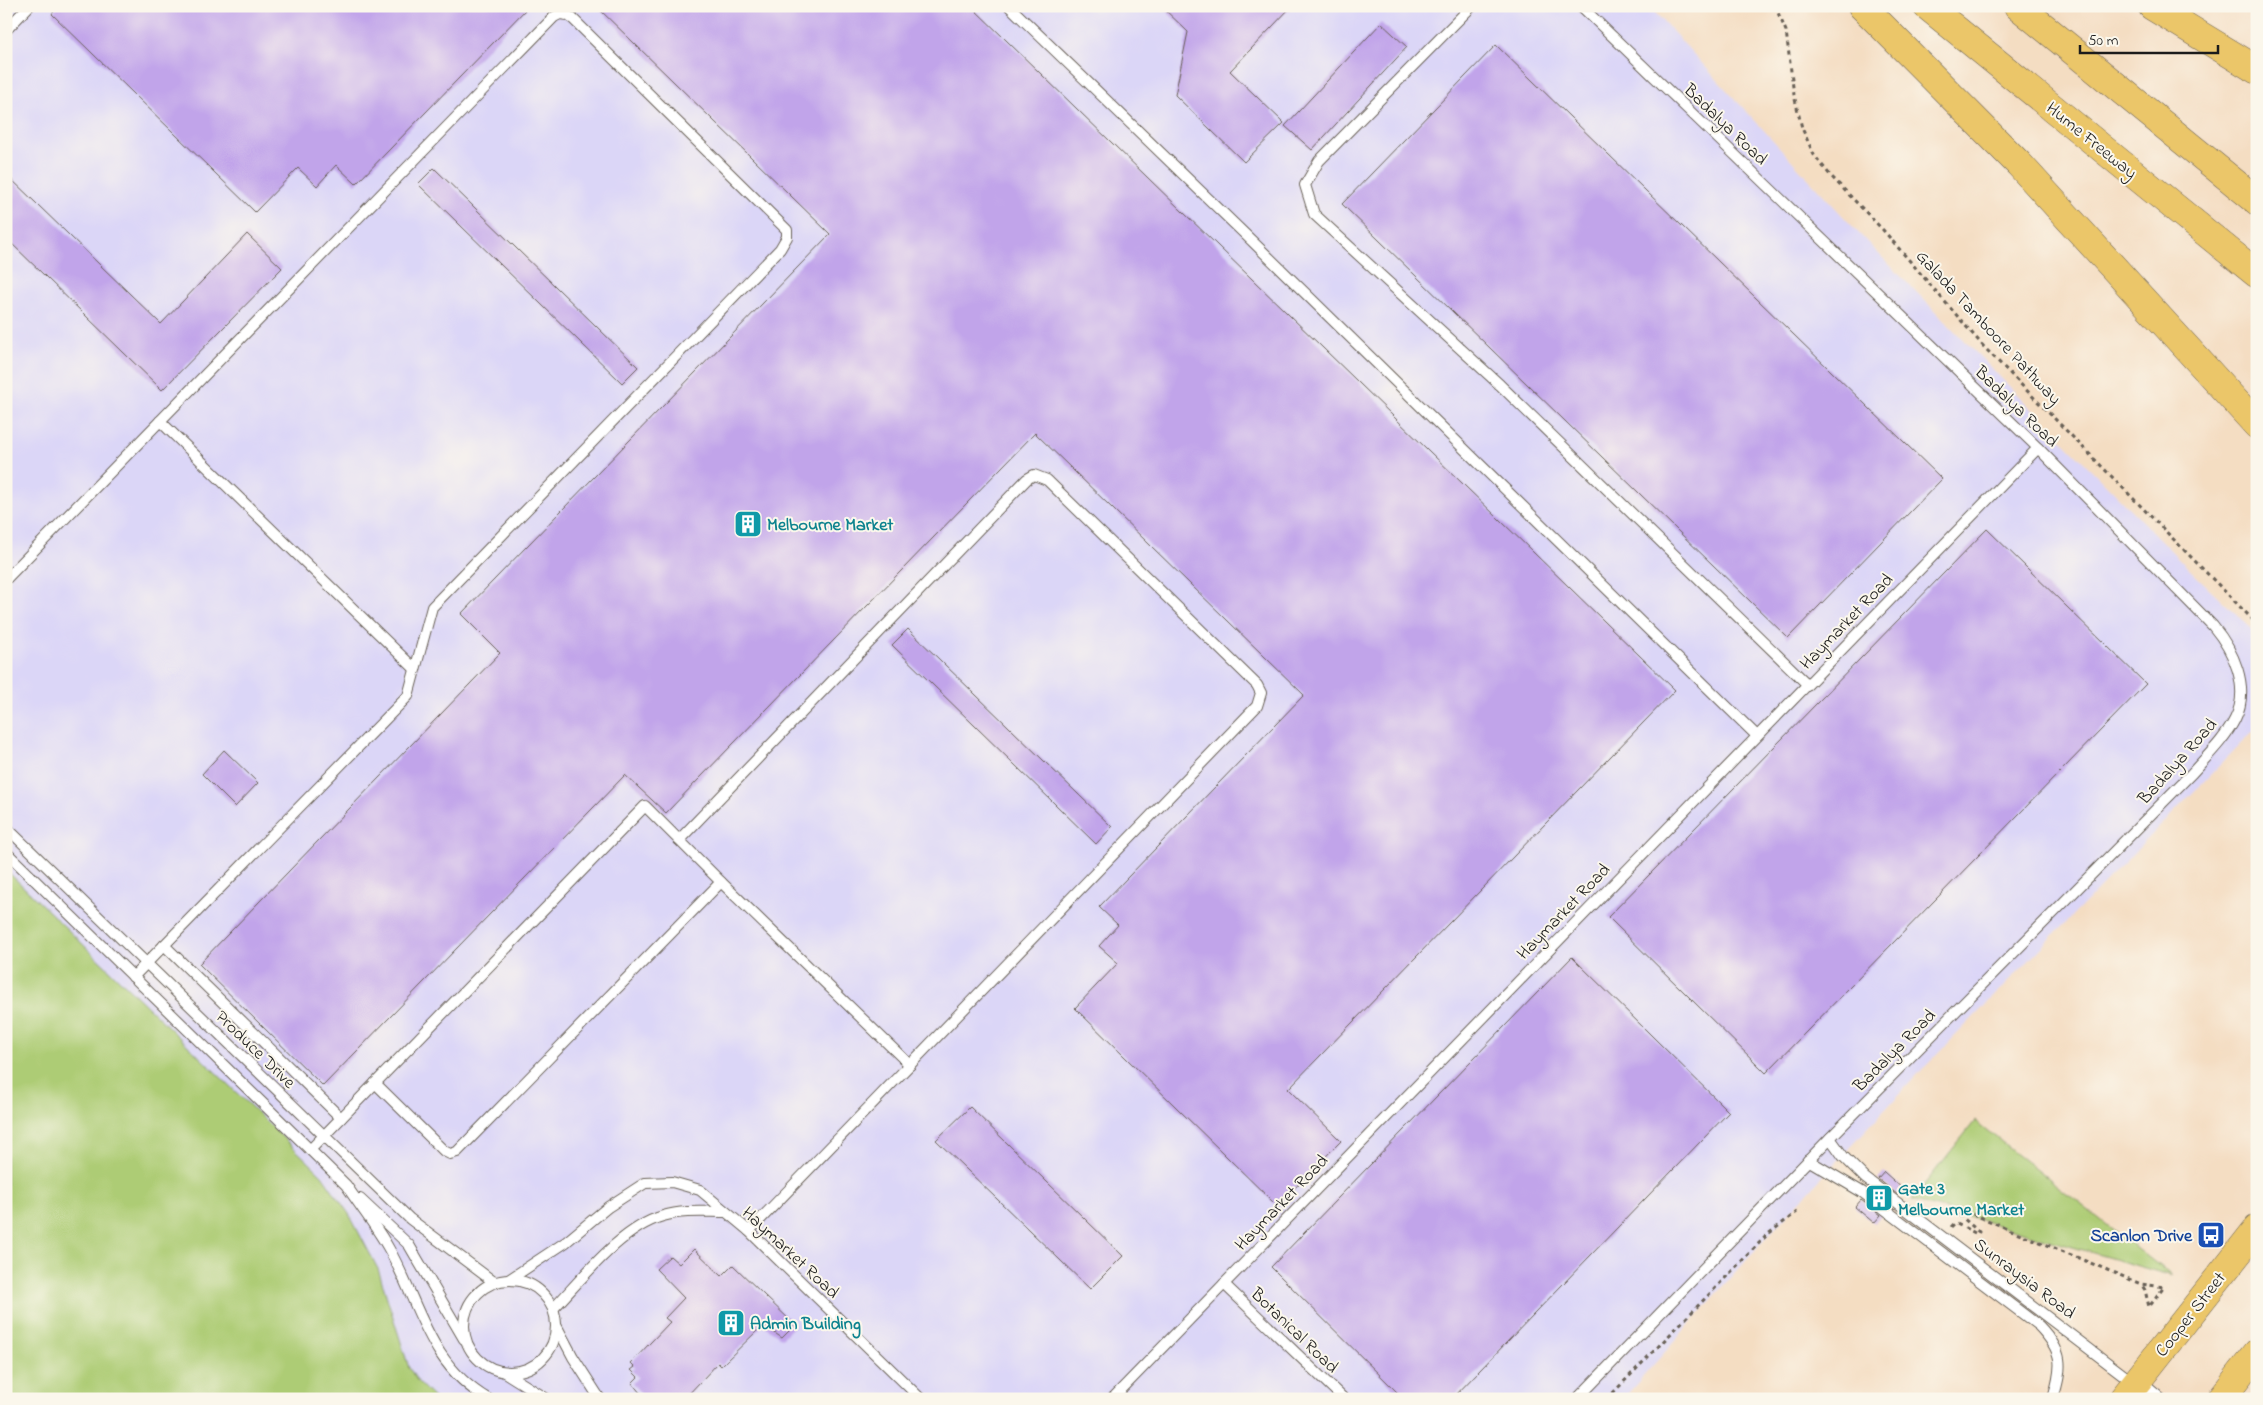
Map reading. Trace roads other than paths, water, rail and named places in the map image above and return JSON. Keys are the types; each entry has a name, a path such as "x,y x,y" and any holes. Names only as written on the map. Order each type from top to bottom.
{"main road":[{"path":"1862,6 2019,164 2257,425"},
{"name":"Hume Freeway","path":"1927,6 2257,274"},
{"path":"2018,6 2257,201"},
{"path":"2152,6 2257,70"},
{"name":"Cooper Street","path":"2137,1394 2257,1229"},
{"path":"2221,1399 2257,1353"}],"lane":[{"path":"6,30 29,6"},
{"path":"1008,6 1251,240 1757,736"},
{"path":"1472,6 1319,161 1305,186 1314,214 1500,385 1807,684"},
{"name":"Badalya Road","path":"1576,1399 1808,1160 2192,773 2229,729 2239,705 2238,674 2233,656 2224,640 2038,448 1580,6"},
{"path":"6,579 557,15 564,14 573,19 787,230 785,241 432,607 408,696 133,977"},
{"path":"160,421 415,669"},
{"name":"Haymarket Road","path":"1112,1399 2038,448"},
{"path":"679,840 1027,479 1034,475 1043,477 1260,689 1261,698 1257,706 749,1231"},
{"path":"310,1150 645,806 910,1065"},
{"name":"Produce Drive","path":"6,827 410,1219 494,1282"},
{"name":"Produce Drive","path":"6,852 409,1245 468,1346"},
{"path":"375,1083 444,1151 450,1154 457,1152 721,882"},
{"path":"164,945 341,1118"},
{"name":"Sunraysia Road","path":"1830,1138 1843,1156 1865,1178 1943,1238 2137,1394"},
{"name":"Sunraysia Road","path":"1808,1160 1862,1192 2039,1326 2052,1340 2059,1352 2061,1365 2053,1399"},
{"name":"Haymarket Road","path":"510,1279 566,1242 608,1207 645,1183 672,1182 700,1190 749,1231 922,1399"},
{"name":"Produce Drive","path":"346,1185 389,1248 425,1329 446,1363 462,1381 488,1399"},
{"name":"Haymarket Road","path":"553,1309 606,1253 640,1226 663,1216 689,1211 724,1212"},
{"path":"556,1325 554,1341 546,1355 534,1365 520,1372 504,1372 489,1368 476,1359 468,1346 463,1332 464,1316 470,1302 480,1290 494,1282 510,1279 523,1281 536,1287 546,1297 553,1309 556,1325 573,1358 600,1399"},
{"name":"Botanical Road","path":"1224,1284 1344,1399"},
{"path":"504,1372 547,1399"}],"place":[{"name":"Melbourne Market","path":"748,524"},
{"name":"Gate 3 Melbourne Market","path":"1879,1198"},
{"name":"Scanlon Drive","path":"2211,1235"},
{"name":"Admin Building","path":"731,1323"}]}
